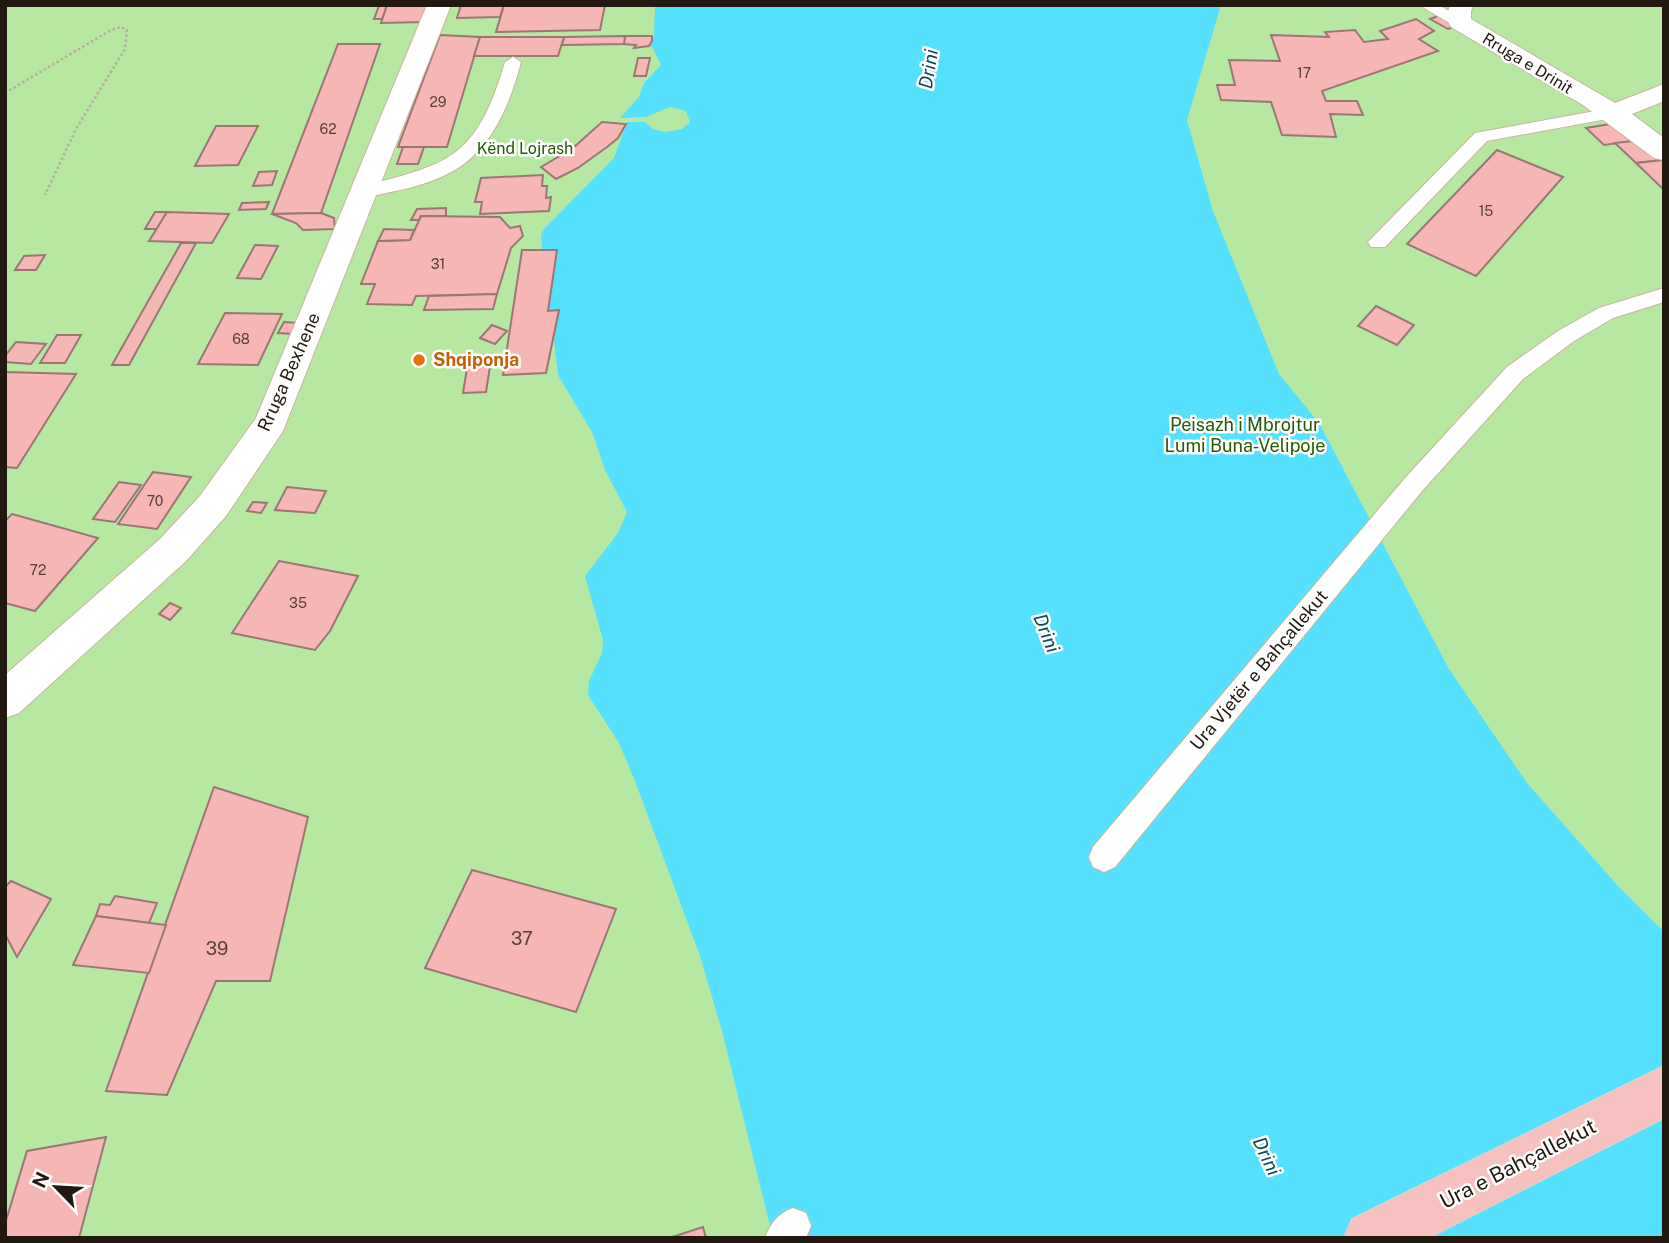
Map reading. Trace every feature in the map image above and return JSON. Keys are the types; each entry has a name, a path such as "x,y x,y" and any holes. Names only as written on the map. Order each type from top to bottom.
{"main road":[{"name":"Ura e Bahçallekut","path":"1371,1238 1664,1091"}],"street":[{"name":"Rruga Bexhene","path":"5,700 74,642 173,550 213,506 271,422 439,5"},
{"name":"Rruga e Drinit","path":"1461,13 1612,113 1653,130 1664,152"},
{"path":"1612,113 1664,92"}],"lane":[{"path":"1427,5 1461,13"},
{"path":"363,192 438,172 462,156 483,135 506,89 513,62"},
{"path":"1378,242 1480,137 1612,113"},
{"name":"Ura Vjetër e Bahçallekut","path":"1104,857 1414,484 1515,373 1566,336 1606,313 1664,295"}],"path":[{"path":"5,93 111,30 121,27 127,30 125,49 76,129 45,195"}],"green space":[{"name":"Kënd Lojrash","path":"5,5 859,5 838,1238 5,1238"},
{"path":"869,5 1664,5 1664,1238"}],"water":[{"name":"Peisazh i Mbrojtur Lumi Buna-Velipoje","path":"655,5 1221,5 1187,120 1213,211 1279,374 1319,423 1449,669 1527,783 1618,886 1664,932 1664,1238 773,1238 722,1031 700,956 619,743 588,695 589,681 602,653 603,640 585,576 618,533 627,512 605,470 593,434 558,375 554,341 559,311 548,311 541,236 543,230 614,158 627,122 645,122 653,129 666,132 682,129 690,122 686,111 670,107 646,117 620,118 639,97 644,83 661,65 651,45"}],"building":[{"path":"387,5 430,5 424,22 381,23"},
{"path":"387,5 382,19 374,19 379,6"},
{"path":"461,5 504,5 500,17 457,18"},
{"path":"504,5 605,5 600,30 496,32"},
{"path":"1441,15 1459,25 1448,29 1430,19"},
{"path":"1416,19 1434,31 1419,39 1438,51 1322,91 1326,101 1357,101 1363,115 1330,114 1336,137 1282,135 1271,102 1221,100 1217,85 1235,85 1229,60 1280,61 1271,35 1329,37 1325,32 1355,30 1364,42 1388,39 1380,31"},
{"path":"440,35 480,37 447,147 398,147"},
{"path":"625,36 652,36 652,41 649,46 634,48 636,45 624,44"},
{"path":"625,36 624,44 562,45 564,37"},
{"path":"480,37 564,37 558,56 474,56"},
{"path":"338,44 380,44 321,213 272,214"},
{"path":"638,58 650,58 646,76 634,76"},
{"path":"602,122 626,124 618,138 578,168 556,179 541,167 573,148"},
{"path":"1610,124 1642,140 1604,145 1586,128"},
{"path":"216,126 258,126 238,165 195,166"},
{"path":"1642,140 1663,160 1636,163 1615,143"},
{"path":"403,147 424,147 418,164 397,164"},
{"path":"1497,150 1563,177 1476,276 1407,244"},
{"path":"1664,160 1664,190 1636,163"},
{"path":"277,171 272,185 253,186 259,172"},
{"path":"543,175 542,186 547,186 546,198 551,197 549,211 480,214 482,202 475,202 481,178"},
{"path":"269,202 266,209 239,210 242,203"},
{"path":"446,208 446,216 421,216 419,220 411,220 417,209"},
{"path":"155,212 167,212 157,229 145,229"},
{"path":"167,212 229,214 212,243 149,241"},
{"path":"321,213 334,218 335,229 303,230 296,223 272,214"},
{"path":"421,216 500,217 510,228 520,226 523,236 511,248 497,294 416,296 412,305 367,304 375,284 361,284 378,241 410,240"},
{"path":"384,229 414,230 410,240 378,241"},
{"path":"181,243 196,243 129,365 112,365"},
{"path":"255,245 278,246 261,279 237,278"},
{"path":"522,250 557,250 548,311 559,310 546,373 503,375"},
{"path":"45,255 36,270 15,270 24,256"},
{"path":"497,294 493,309 424,310 429,296"},
{"path":"1376,306 1414,325 1397,345 1358,326"},
{"path":"225,313 282,314 258,365 198,364"},
{"path":"284,322 299,323 293,334 278,333"},
{"path":"492,325 507,331 495,344 480,338"},
{"path":"57,335 81,335 65,363 40,363"},
{"path":"16,342 46,344 31,364 5,362 5,356"},
{"path":"491,360 486,392 463,393 468,362"},
{"path":"5,372 76,374 17,468 5,467"},
{"path":"153,472 191,477 157,529 118,524"},
{"path":"119,482 141,485 115,522 93,519"},
{"path":"287,487 326,491 315,513 275,510"},
{"path":"253,502 267,503 261,513 247,511"},
{"path":"12,514 98,538 35,611 5,603 5,521"},
{"path":"279,561 358,576 330,631 315,650 232,633"},
{"path":"170,603 181,608 170,620 159,614"},
{"path":"214,787 308,817 270,981 216,981 167,1095 106,1091"},
{"path":"472,870 616,909 576,1012 425,968"},
{"path":"11,881 51,899 17,957 5,934 5,887"},
{"path":"115,896 157,903 149,923 96,916 100,904 110,905"},
{"path":"96,916 166,925 149,973 73,965"},
{"path":"106,1137 79,1238 5,1238 5,1224 27,1151"},
{"path":"703,1227 706,1238 669,1238"}],"place":[{"name":"Shqiponja","path":"419,360"}],"water label":[{"name":"Drini","path":"928,69"},
{"name":"Drini","path":"1047,633"},
{"name":"Drini","path":"1267,1156"}]}
